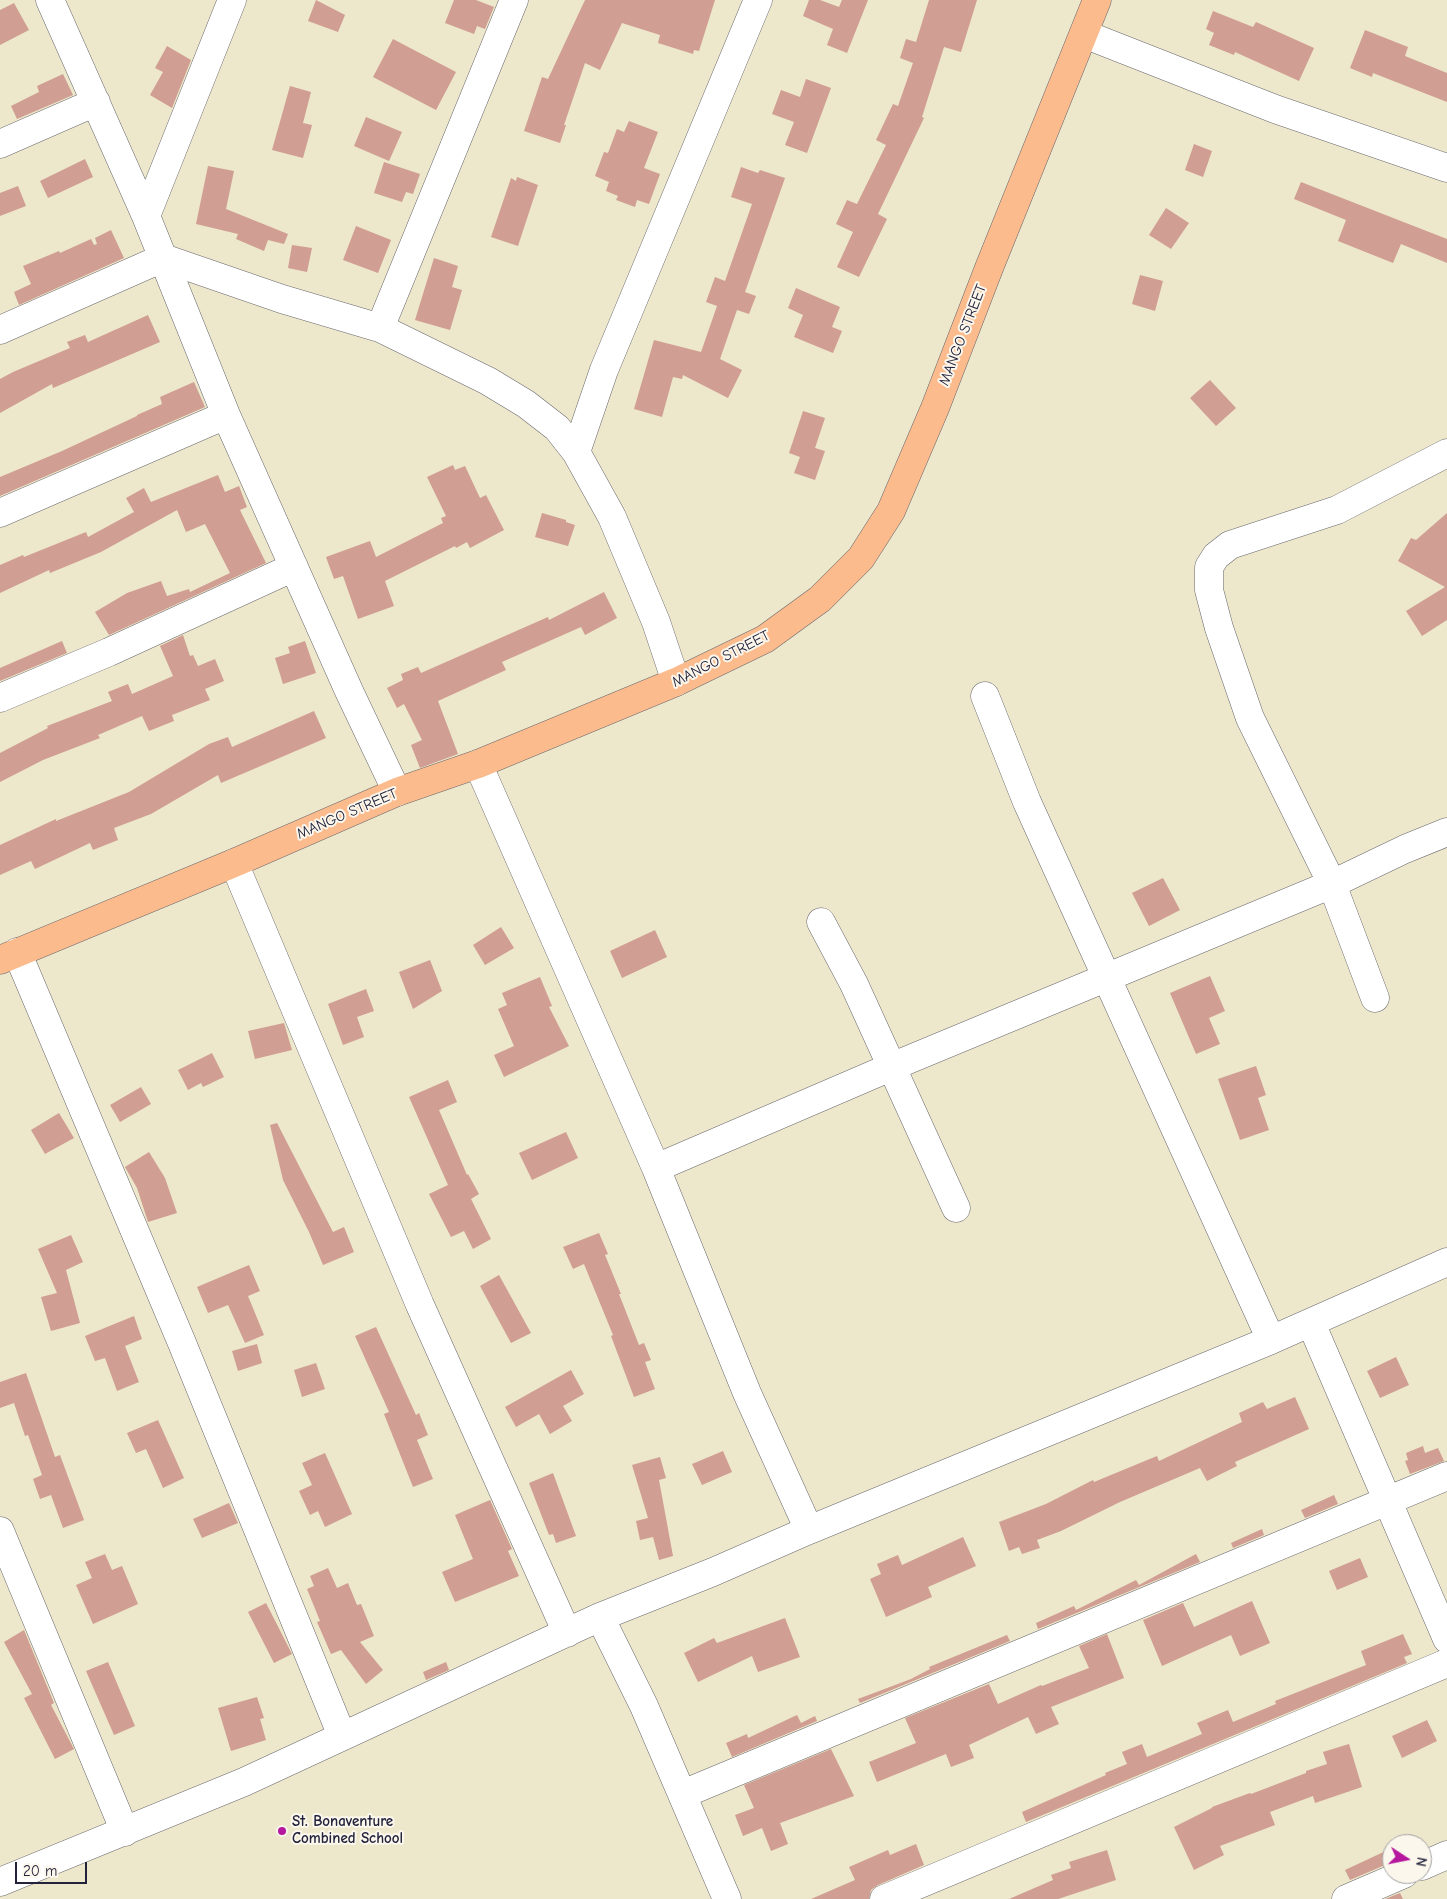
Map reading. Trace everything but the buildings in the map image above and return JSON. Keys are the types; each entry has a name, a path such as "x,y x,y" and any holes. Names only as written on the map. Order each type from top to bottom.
{"main road":[{"name":"MANGO STREET","path":"9,956 234,863 397,792 478,764 676,682 765,639 820,599 861,558 891,511 935,408 1097,0"}],"street":[{"path":"50,0 146,216 226,415 397,792"},
{"path":"146,216 232,0"},
{"path":"380,328 514,0"},
{"path":"576,452 604,370 758,0"},
{"path":"1084,34 1275,109 1447,168"},
{"path":"0,144 96,102"},
{"path":"0,330 163,258 282,299 380,328 488,381 526,404 557,428 576,452 612,517 656,622 676,682"},
{"path":"0,513 226,415"},
{"path":"1375,998 1332,884 1250,718 1208,590 1209,567 1216,556 1230,545 1337,510 1447,453"},
{"path":"0,698 109,652 294,567"},
{"path":"985,696 1027,802 1271,1340"},
{"path":"478,764 656,1168 747,1393 809,1530"},
{"path":"656,1168 890,1067 1332,884 1405,849 1447,832"},
{"path":"234,863 420,1305 566,1633"},
{"path":"821,922 854,984 890,1067 956,1208"},
{"path":"9,956 182,1343 342,1736"},
{"path":"0,1882 244,1782 600,1617 1271,1340 1447,1262"},
{"path":"1311,1323 1447,1639"},
{"path":"682,1794 1447,1476"},
{"path":"0,1531 125,1832"},
{"path":"600,1617 644,1706 727,1899"},
{"path":"884,1899 1447,1663"},
{"path":"1432,1862 1447,1855"},
{"path":"1346,1899 1382,1883"}],"place":[{"name":"St. Bonaventure Combined School","path":"282,1831"}]}
